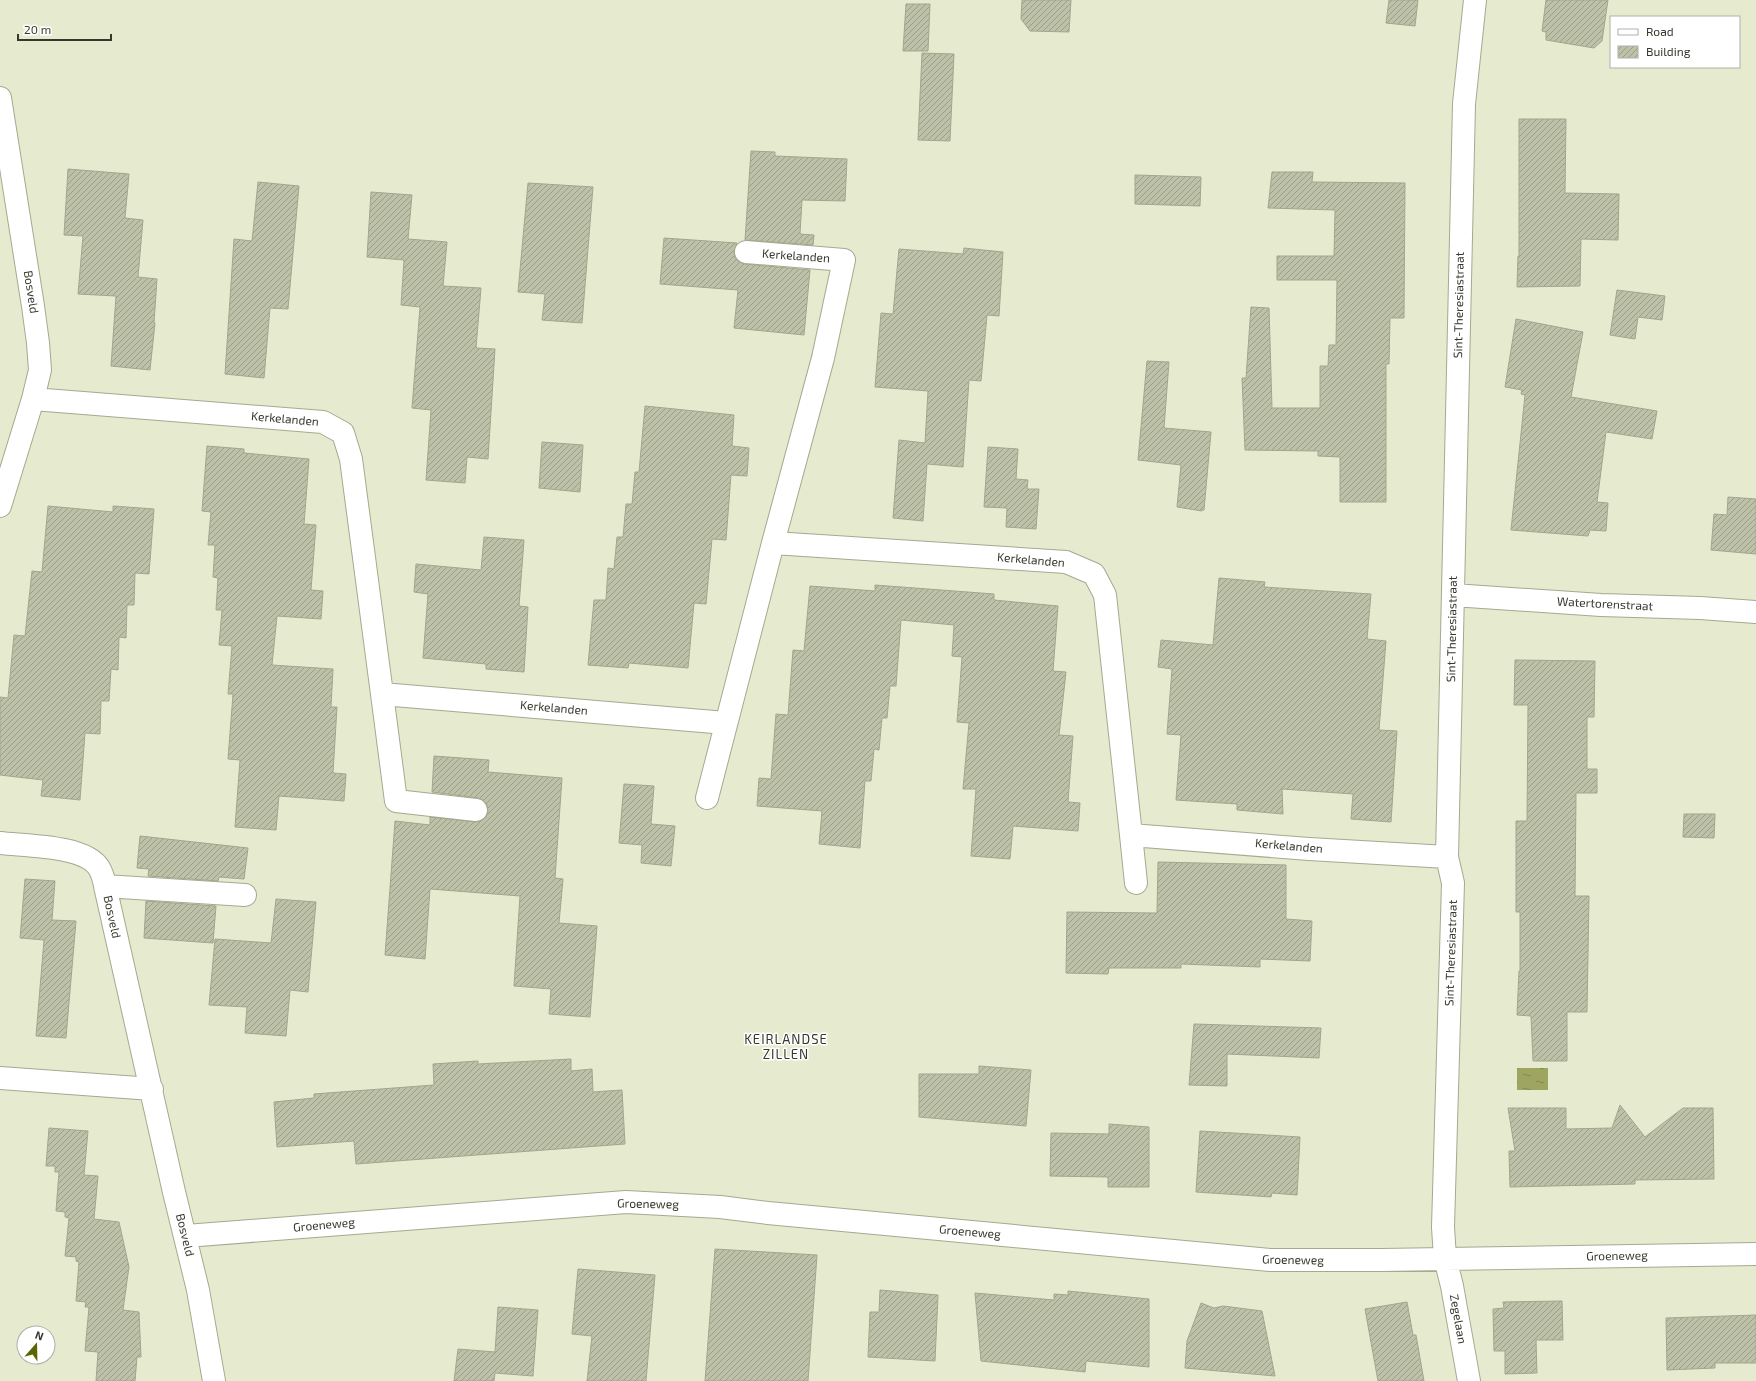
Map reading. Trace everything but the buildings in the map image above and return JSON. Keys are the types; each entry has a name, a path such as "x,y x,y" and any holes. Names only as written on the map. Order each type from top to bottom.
{"street":[{"name":"Sint-Theresiastraat","path":"1444,1258 1443,1227 1453,883 1447,857 1464,104 1475,0"},
{"name":"Bosveld","path":"0,98 38,343 40,370 33,399 3,483 0,506"},
{"name":"Kerkelanden","path":"707,798 773,542 823,358 844,260 746,252"},
{"name":"Kerkelanden","path":"33,399 323,422 343,433 352,459 396,800 476,810"},
{"name":"Kerkelanden","path":"773,542 1066,562 1094,574 1105,595 1136,883"},
{"name":"Watertorenstraat","path":"1453,595 1601,605 1700,608 1756,612"},
{"name":"Kerkelanden","path":"382,694 726,723"},
{"name":"Kerkelanden","path":"1131,835 1447,857"},
{"name":"Bosveld","path":"0,844 62,849 86,857 99,868 105,886 186,1236 198,1290 214,1381"},
{"name":"Bosveld","path":"105,886 245,895"},
{"path":"0,1078 152,1089"},
{"name":"Groeneweg","path":"186,1236 626,1202 720,1207 800,1216 1270,1260 1756,1254"},
{"name":"Zegelaan","path":"1444,1258 1452,1286 1469,1381"}],"water":[{"path":"1517,1068 1548,1068 1548,1090 1517,1090"}],"district":[{"name":"KEIRLANDSE ZILLEN","path":"786,1046"}]}
